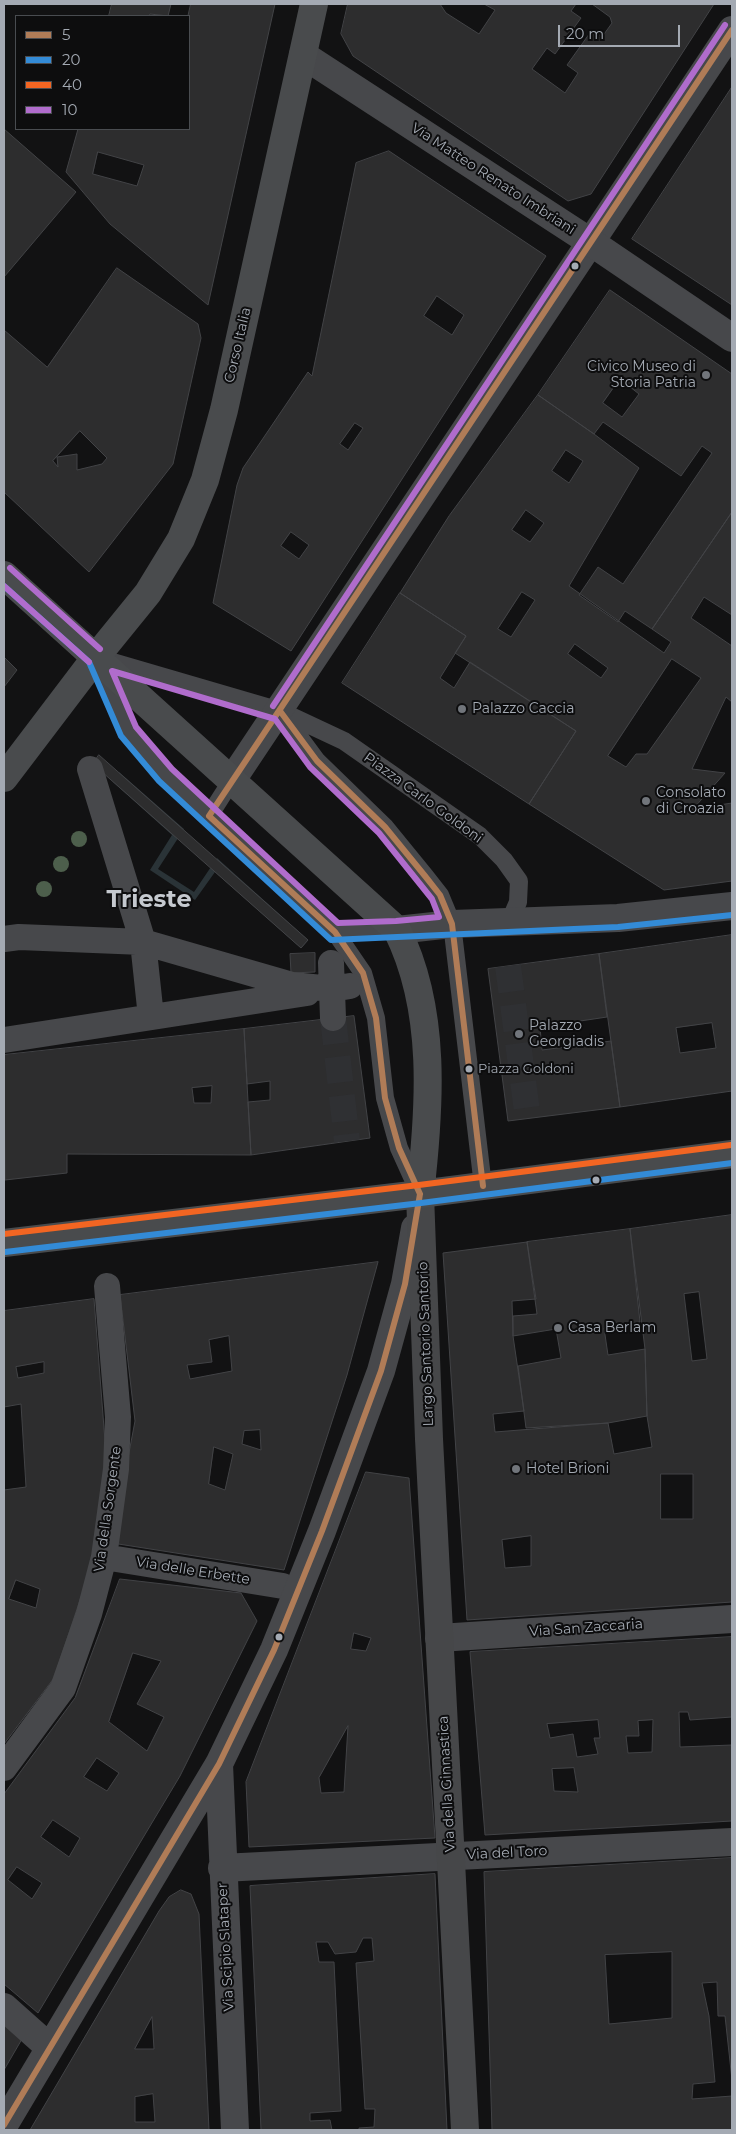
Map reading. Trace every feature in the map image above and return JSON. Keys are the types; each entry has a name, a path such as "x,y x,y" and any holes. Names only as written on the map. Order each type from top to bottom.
{"main road":[{"name":"Corso Italia","path":"96,658 148,593 181,539 205,480 226,402 314,4"},
{"path":"4,575 397,930 409,954 417,979 429,1070 427,1137 420,1194"},
{"path":"4,778 96,658"},
{"path":"4,1243 420,1194 732,1154"},
{"name":"Largo Santorio Santorio","path":"420,1194 429,1439"},
{"name":"Via della Ginnastica","path":"429,1439 465,2130"}],"street":[{"path":"232,780 592,243 732,30"},
{"name":"Via Matteo Renato Imbriani","path":"303,54 592,243 732,338"},
{"path":"90,769 143,942 151,1017"},
{"path":"397,930 452,924 652,916 732,906"},
{"path":"4,939 19,937 143,942 292,985 341,988"},
{"path":"331,963 341,988 333,1018"},
{"path":"4,1040 341,988"},
{"name":"Largo Santorio Santorio","path":"4,2126 219,1764 274,1650 322,1531 381,1371 405,1284 420,1194"},
{"name":"Via della Sorgente","path":"4,1768 63,1688 89,1614 104,1557 116,1469 118,1417 107,1286"},
{"name":"Via delle Erbette","path":"104,1557 283,1586"},
{"name":"Via San Zaccaria","path":"439,1638 732,1619"},
{"name":"Via Scipio Slataper","path":"219,1764 222,1868 235,2130"},
{"name":"Via del Toro","path":"222,1868 732,1842"},
{"path":"4,2007 50,2048"}],"lane":[{"name":"Piazza Carlo Goldoni","path":"96,658 280,711 344,741 480,836 504,860 519,881 518,902 509,922"},
{"path":"96,658 129,732 166,775 335,932 363,973 376,1018 385,1098 399,1148 420,1194"},
{"path":"280,711 317,760 385,827 440,895 452,924 483,1186"},
{"path":"210,816 232,780"},
{"path":"335,932 397,930"}],"shaded area":[{"path":"119,772 184,829 158,869 194,892 217,858 308,940 301,948 215,872 195,900 150,870 172,835 113,782"}],"building":[{"path":"112,4 171,4 168,15 109,15"},
{"path":"191,4 275,4 208,305 110,224 66,172 78,130 190,130 190,15 188,15","holes":["98,152 144,165 137,186 93,174"]},
{"path":"348,4 440,4 446,13 479,34 495,10 484,4 576,4 571,11 581,18 555,54 547,48 532,69 565,93 578,73 567,65 592,30 602,37 612,23 610,17 592,4 714,4 591,194 568,201 353,56 341,34"},
{"path":"732,87 732,305 632,239"},
{"path":"4,129 76,192 4,277"},
{"path":"389,151 546,256 291,651 213,603 237,485 243,468 308,372 312,376 356,163","holes":["437,296 464,315 452,335 424,316","355,423 363,428 348,450 340,444","291,532 309,545 299,559 281,546"]},
{"path":"117,268 198,324 201,338 173,464 89,572 4,492 4,330 47,367","holes":["80,431 107,458 102,464 77,470 77,454 57,457 58,467 53,461"]},
{"path":"610,290 732,374 732,512 652,629 625,611 618,622 579,595 598,567 623,584 712,453 702,446 681,476 603,422 594,434 538,395","holes":["620,379 639,394 622,417 603,403"]},
{"path":"538,395 639,468 569,586 664,653 671,642 652,629 732,512 732,615 704,597 691,618 732,646 732,702 726,697 692,769 725,773 693,809 732,803 732,881 664,890 529,804 576,731 455,653 466,636 400,593 449,516","holes":["566,450 583,461 569,483 552,471","526,510 544,523 530,542 512,530","522,592 535,600 511,637 498,629","575,644 608,668 601,678 568,654","672,659 701,678 647,754 636,754 626,767 608,756"]},
{"name":"Palazzo Caccia","path":"400,593 466,636 440,678 454,688 470,662 576,731 529,804 342,683"},
{"path":"4,657 17,670 4,687"},
{"path":"99,755 308,940 301,948 93,764"},
{"path":"732,935 732,1091 620,1107 599,954","holes":["712,1023 716,1048 680,1053 676,1028"]},
{"path":"315,953 315,972 291,973 290,954"},
{"name":"Palazzo Georgiadis","path":"599,954 607,1017 540,1027 542,1050 611,1041 620,1107 508,1121 488,969"},
{"path":"354,1016 370,1138 251,1155 248,1102 270,1100 270,1081 247,1084 244,1029"},
{"path":"244,1029 251,1155 67,1154 67,1173 5,1180 4,1055","holes":["212,1086 211,1103 194,1103 192,1088"]},
{"path":"732,1215 732,1602 467,1620 443,1253 527,1242 536,1299 512,1301 513,1336 524,1411 493,1414 495,1432 608,1423 614,1454 652,1447 647,1416 645,1349 630,1229","holes":["699,1292 707,1359 692,1361 684,1294","661,1474 693,1474 693,1519 661,1519","531,1536 531,1566 505,1568 502,1540"]},
{"name":"Casa Berlam","path":"630,1229 640,1322 604,1328 608,1355 645,1349 647,1416 608,1423 526,1428 518,1366 561,1358 556,1329 513,1336 513,1316 537,1314 527,1242"},
{"path":"378,1262 347,1375 284,1570 112,1543 135,1421 120,1295","holes":["229,1336 232,1371 190,1379 187,1365 212,1362 209,1340","260,1430 261,1450 242,1444 244,1431","214,1447 233,1454 225,1490 209,1484"]},
{"path":"94,1299 107,1467 91,1567 54,1678 4,1744 4,1490 26,1487 21,1404 4,1407 4,1311","holes":["44,1362 44,1373 18,1378 16,1367","16,1580 40,1589 36,1608 9,1599"]},
{"path":"366,1472 409,1478 435,1838 249,1847 246,1782","holes":["354,1633 371,1638 366,1651 351,1649","348,1726 344,1792 321,1793 319,1778"]},
{"path":"120,1579 241,1593 257,1621 180,1776 38,2013 4,1984 4,1794 75,1698","holes":["133,1653 161,1661 137,1704 164,1717 147,1751 109,1722","97,1758 119,1773 107,1791 84,1777","53,1820 80,1838 69,1857 41,1837","17,1867 42,1883 32,1899 8,1880"]},
{"path":"732,1637 732,1717 690,1720 688,1712 679,1712 680,1747 732,1745 732,1821 485,1835 470,1652","holes":["598,1720 600,1738 594,1738 598,1754 577,1757 573,1734 550,1738 547,1724","653,1720 652,1752 628,1753 626,1736 639,1736 638,1721","574,1768 578,1792 554,1791 552,1769"]},
{"path":"732,1858 732,2080 725,2016 718,2016 717,1982 702,1983 709,2016 715,2082 693,2084 692,2099 732,2096 732,2130 492,2130 484,1872","holes":["672,1952 672,2018 609,2024 605,1955"]},
{"path":"435,1874 447,2130 359,2130 359,2128 374,2127 375,2109 365,2109 356,1963 374,1961 372,1938 363,1938 356,1952 335,1954 328,1942 316,1942 319,1962 334,1962 341,2111 310,2113 310,2121 330,2120 332,2130 261,2130 250,1886"},
{"path":"181,1890 191,1894 199,1914 209,2130 30,2130 159,1911 169,1897","holes":["152,2017 154,2049 135,2049","153,2094 155,2122 135,2122 135,2097"]},
{"path":"4,2024 22,2039 4,2070"}],"tunnel":[{"path":"508,966 528,1119"},
{"path":"333,1018 347,1141"}],"transit line":[{"name":"10","path":"273,706 725,25"},
{"name":"5","path":"209,816 732,30"},
{"name":"10","path":"10,568 100,649"},
{"name":"20","path":"4,586 89,662 121,736 159,781 331,940 618,927 732,915"},
{"name":"10","path":"4,586 89,662"},
{"name":"10","path":"112,671 275,719 310,767 379,833 432,899 439,917 338,923 172,769 136,727 112,671"},
{"name":"5","path":"280,711 317,761 385,827 440,895 452,924 483,1186"},
{"name":"5","path":"209,816 335,932 363,973 376,1018 385,1098 399,1148 420,1194"},
{"name":"40","path":"4,1234 419,1185 731,1145"},
{"name":"20","path":"5,1252 421,1203 732,1163"},
{"name":"5","path":"4,2125 219,1764 274,1650 322,1531 381,1371 405,1284 420,1194"}],"place":[{"name":"Civico Museo di Storia Patria","path":"706,375"},
{"name":"Palazzo Caccia","path":"462,709"},
{"name":"Consolato di Croazia","path":"646,801"},
{"name":"Palazzo Georgiadis","path":"519,1034"},
{"name":"Piazza Goldoni","path":"469,1069"},
{"name":"Casa Berlam","path":"558,1328"},
{"name":"Hotel Brioni","path":"516,1469"}],"district":[{"name":"Trieste","path":"149,900"}]}
